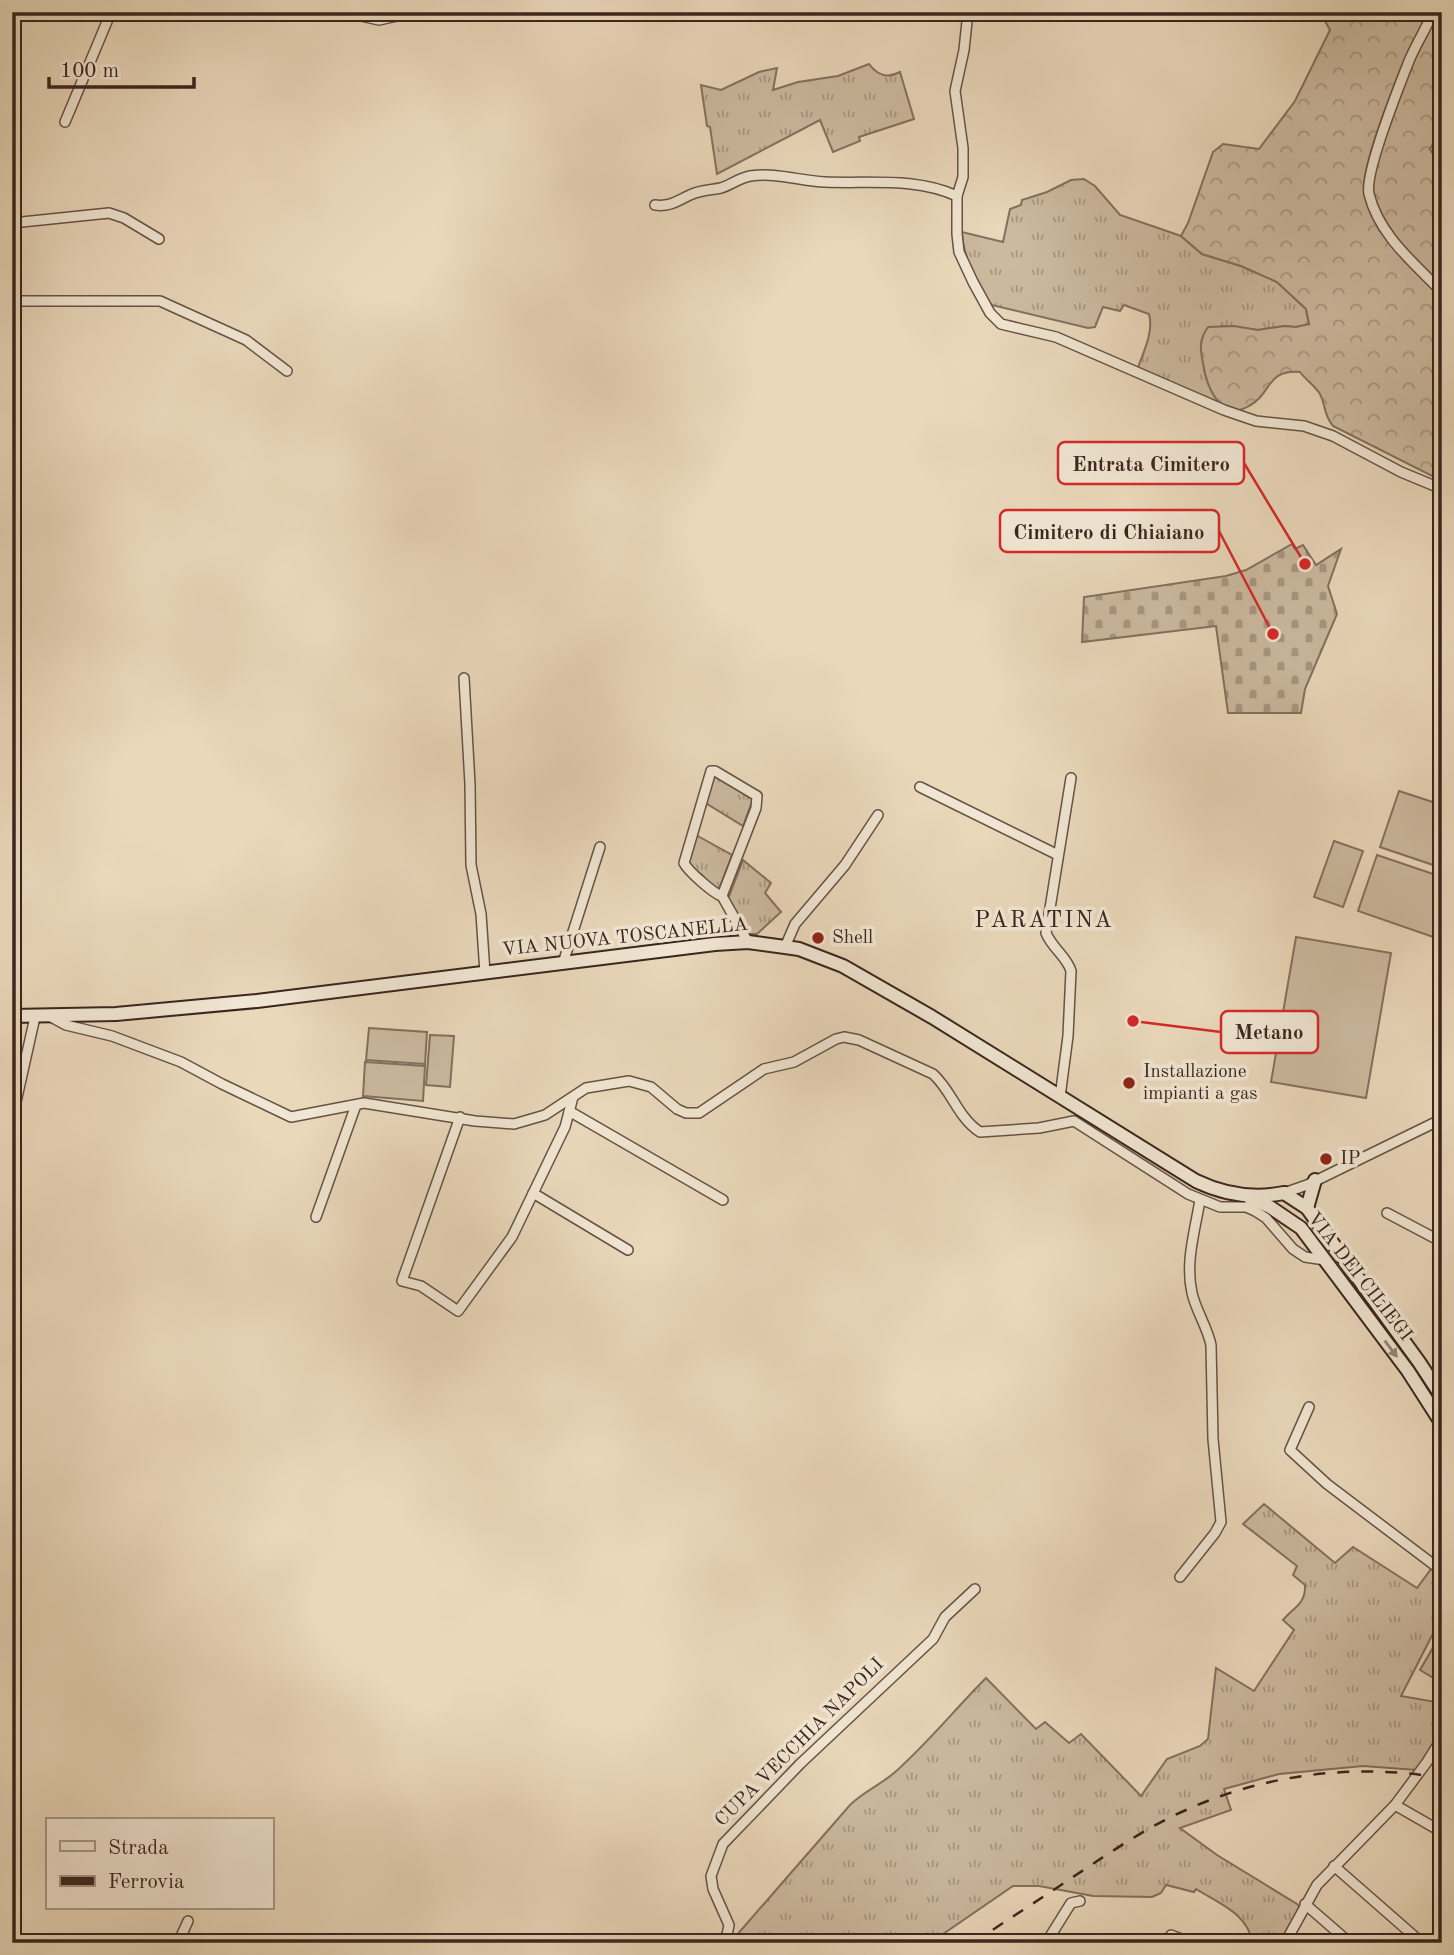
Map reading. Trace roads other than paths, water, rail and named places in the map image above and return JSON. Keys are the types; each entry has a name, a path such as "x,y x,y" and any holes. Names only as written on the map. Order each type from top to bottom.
{"main road":[{"name":"VIA NUOVA TOSCANELLA","path":"12,1016 116,1014 257,1001 748,942 785,947 820,956 860,975 1196,1181 1225,1192 1271,1196 1284,1194"},
{"path":"1307,1208 1315,1180"},
{"name":"VIA NUOVA TOSCANELLA","path":"1240,1194 1258,1201"},
{"path":"1284,1194 1284,1208 1296,1224"},
{"name":"VIA DEI CILIEGI","path":"1284,1194 1307,1208 1442,1397"},
{"name":"VIA DEI CILIEGI","path":"1258,1201 1296,1224 1408,1371 1442,1424"}],"street":[{"path":"65,122 111,12"},
{"path":"343,12 379,20 415,12"},
{"path":"968,12 964,50 955,91 963,148 963,177 957,196 957,234 959,252 984,303 1001,324 1056,337 1213,406 1256,421 1304,426 1334,436 1401,472 1442,489"},
{"path":"1433,12 1409,62 1378,147 1368,190 1379,220 1395,244 1442,292"},
{"path":"655,205 674,204 691,194 720,188 737,179 767,175 826,182 914,184 942,189 957,196"},
{"path":"12,231 16,223 98,212 124,218 159,239"},
{"path":"12,301 160,301 246,340 287,371"},
{"path":"464,678 471,865 481,914 485,973"},
{"path":"722,896 756,808 757,796 711,771 684,863 688,870 714,893 722,896 748,942"},
{"path":"1060,1097 1068,1036 1071,971 1045,933 1071,778"},
{"path":"920,787 1058,855"},
{"path":"785,947 795,924 845,864 878,815"},
{"path":"563,963 600,847"},
{"path":"12,1120 35,1017"},
{"path":"51,1017 66,1025 112,1036 181,1062 291,1117 364,1103 514,1124 545,1115 586,1087 629,1082 651,1087 677,1109 686,1113 699,1113 764,1069 794,1062 836,1038 850,1038 933,1074 941,1081 961,1114 980,1132 1040,1128 1074,1121 1200,1200 1220,1208 1246,1207 1266,1218 1284,1239 1305,1256 1325,1260"},
{"path":"460,1118 402,1281 421,1286 458,1311 512,1237 565,1127 573,1097"},
{"path":"316,1217 356,1105"},
{"path":"569,1111 723,1200"},
{"path":"1284,1194 1442,1119"},
{"path":"533,1193 628,1250"},
{"path":"1180,1577 1221,1522 1213,1439 1211,1345 1208,1330 1192,1296 1188,1270 1200,1200"},
{"path":"1388,1213 1442,1242"},
{"path":"1284,1239 1296,1224"},
{"path":"1309,1406 1290,1450 1326,1484 1442,1571"},
{"name":"CUPA VECCHIA NAPOLI","path":"719,1943 727,1935 729,1925 712,1889 711,1876 723,1844 800,1764 933,1639 945,1617 975,1589"},
{"path":"1285,1943 1305,1905 1334,1866 1395,1805 1442,1738"},
{"path":"1395,1805 1442,1832"},
{"path":"1334,1866 1422,1943"},
{"path":"1046,1943 1071,1903 1080,1901"},
{"path":"1305,1905 1350,1943"},
{"path":"178,1943 188,1921"},
{"path":"1167,1943 1171,1935 1192,1943"}],"railway":[{"path":"973,1943 1143,1832 1216,1798 1279,1780 1344,1772 1442,1778"}],"place":[{"name":"Entrata Cimitero","path":"1305,564"},
{"name":"Cimitero di Chiaiano","path":"1273,634"},
{"name":"Shell","path":"818,938"},
{"name":"Metano","path":"1133,1021"},
{"name":"Installazione impianti a gas","path":"1129,1083"},
{"name":"IP","path":"1326,1159"}],"district":[{"name":"PARATINA","path":"1044,920"}]}
